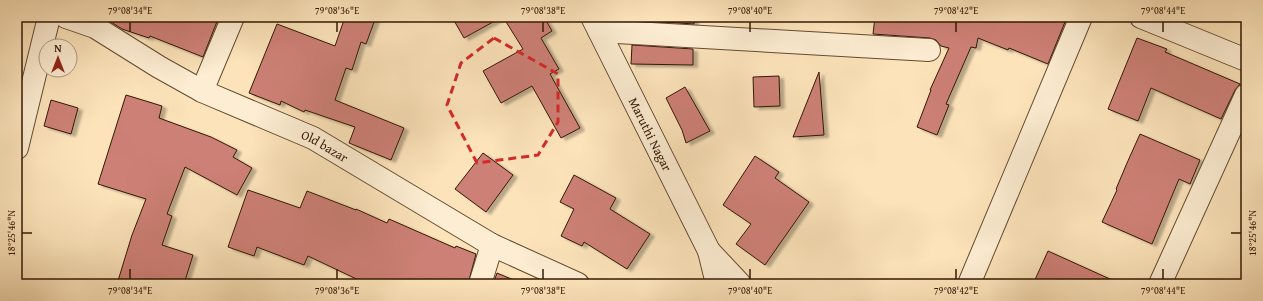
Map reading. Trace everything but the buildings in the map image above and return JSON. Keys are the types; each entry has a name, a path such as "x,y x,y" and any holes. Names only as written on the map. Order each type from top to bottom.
{"street":[{"path":"17,148 49,17"},
{"name":"Old bazar","path":"66,17 97,22 159,67 202,91 313,138 492,245 578,284"},
{"path":"202,91 233,17"},
{"path":"969,284 1080,17"},
{"path":"1141,17 1246,60"},
{"path":"596,24 929,50"},
{"name":"Maruthi Nagar","path":"596,24 709,251"},
{"path":"1160,284 1246,95"},
{"path":"480,284 492,245"},
{"path":"709,251 717,284"},
{"path":"709,251 740,284"}],"highlighted area":[{"path":"494,38 558,74 558,122 538,155 477,163 447,105 461,63"}]}
